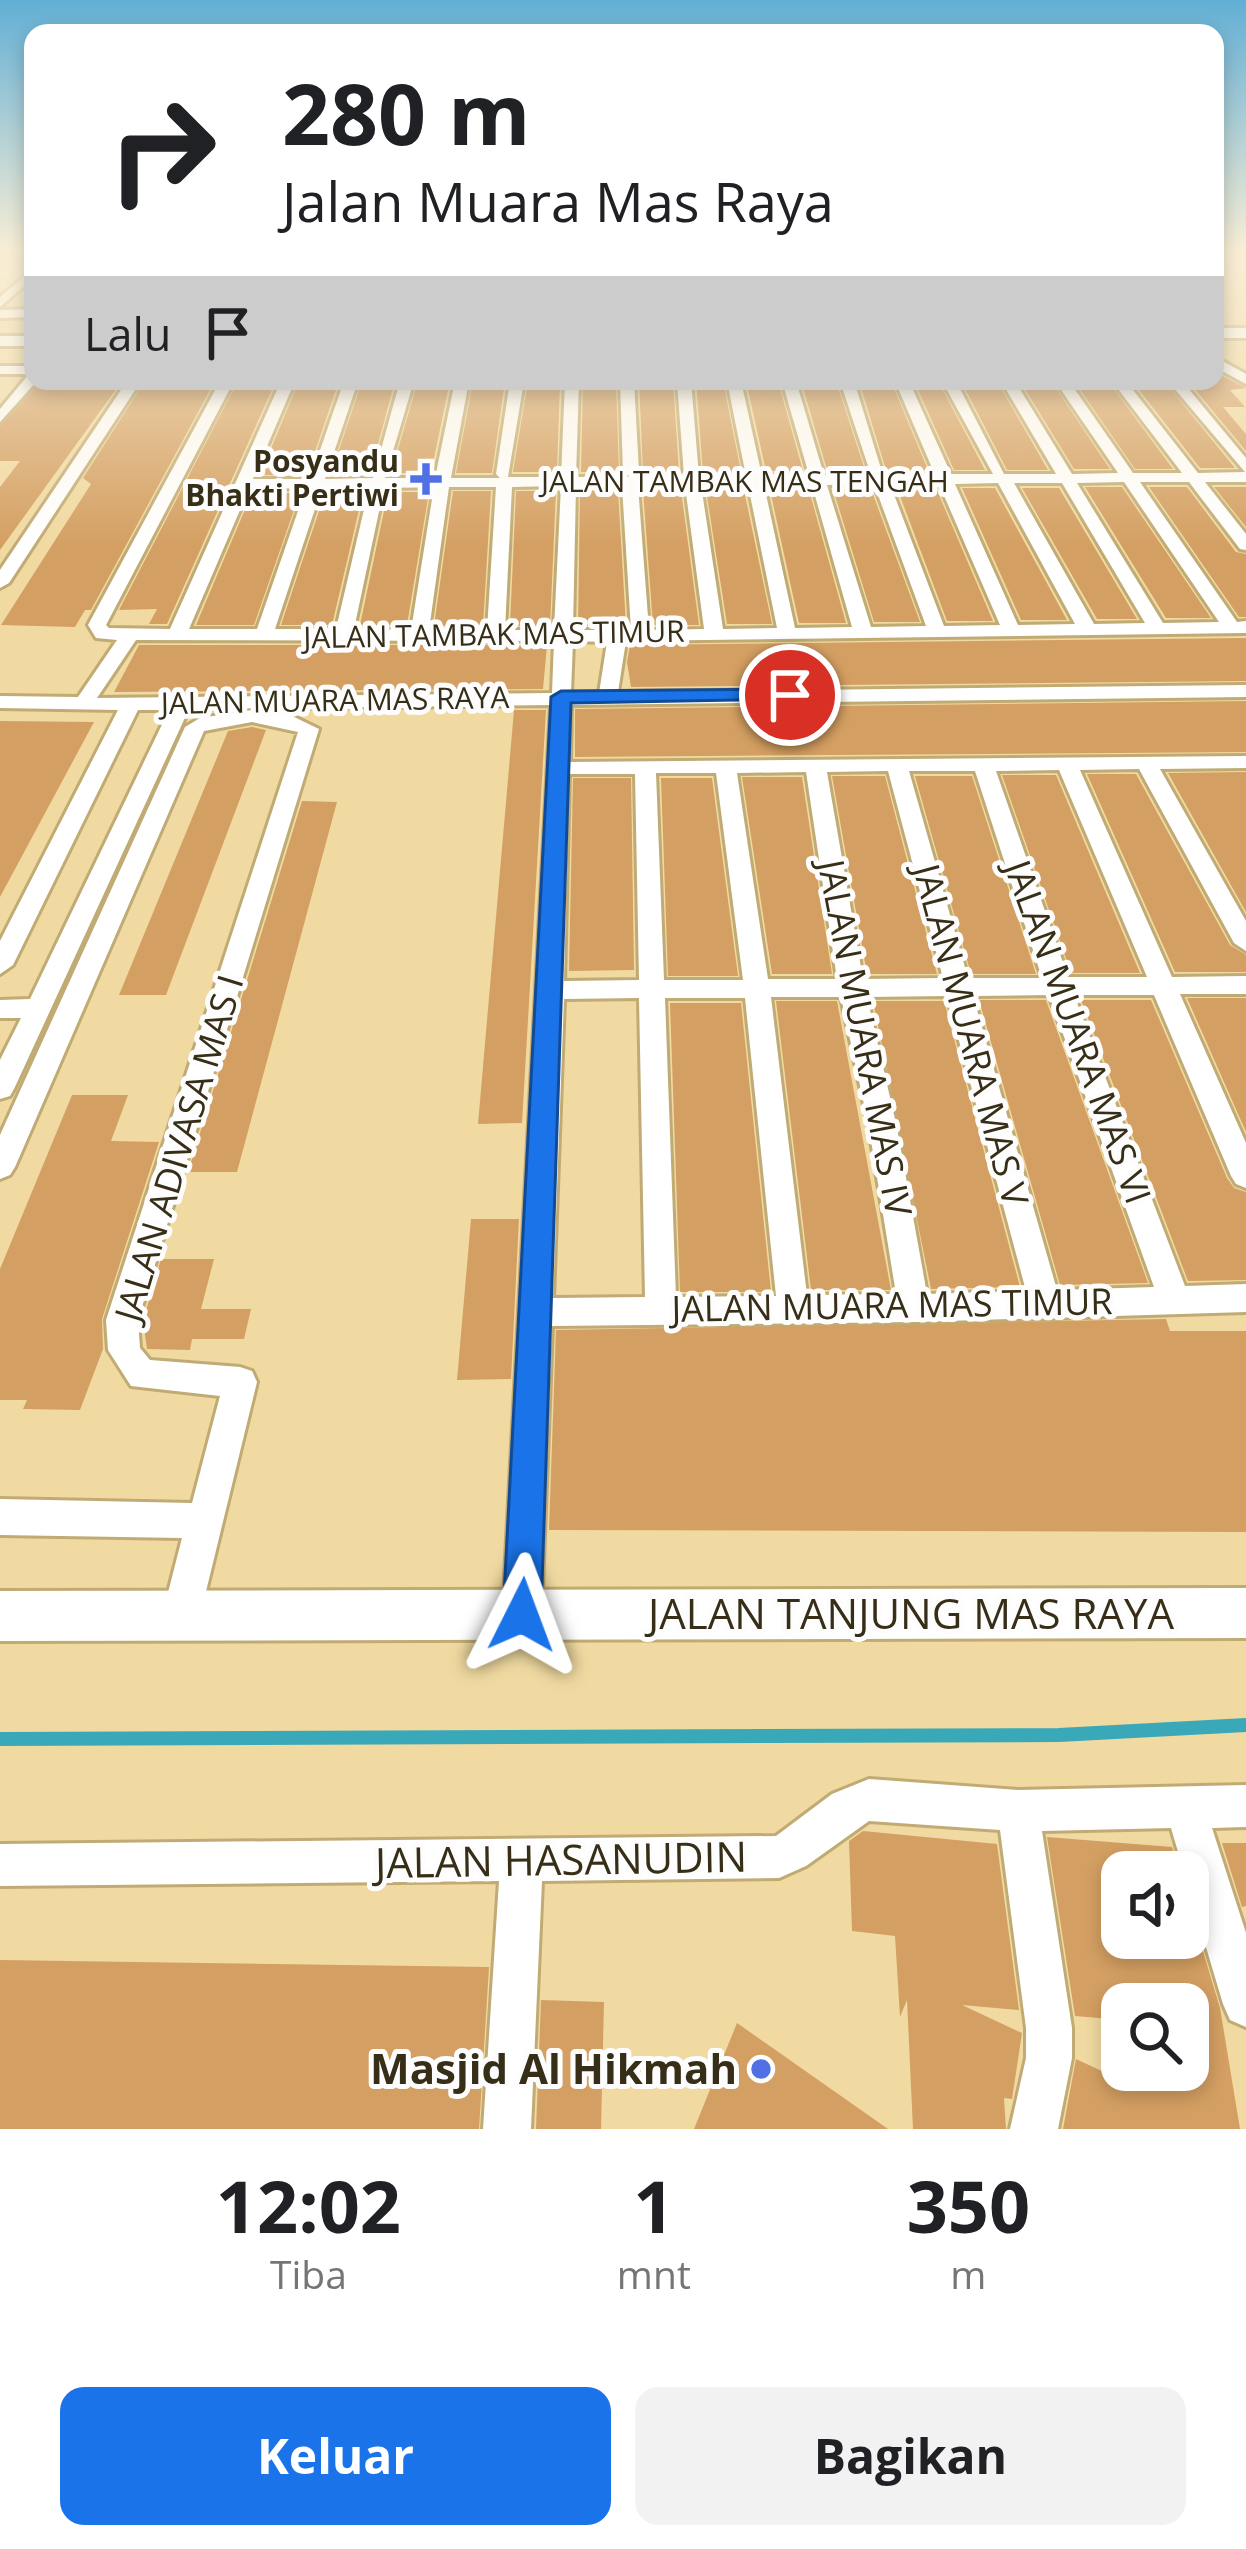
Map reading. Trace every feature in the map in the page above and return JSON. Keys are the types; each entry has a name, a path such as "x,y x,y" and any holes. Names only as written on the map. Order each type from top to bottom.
{"street":[{"path":"0,418 24,386"},
{"path":"0,583 128,390"},
{"name":"JALAN TAMBAK MAS TIMUR","path":"222,390 97,625 103,634 617,636 1239,627"},
{"path":"176,637 284,390"},
{"path":"263,637 348,390"},
{"path":"344,635 378,480 404,390"},
{"path":"419,635 460,390"},
{"path":"496,633 504,479 516,390"},
{"path":"522,1615 572,390"},
{"path":"627,390 640,634"},
{"path":"685,390 714,632"},
{"path":"736,390 788,632"},
{"path":"792,390 863,632"},
{"path":"850,390 937,632"},
{"path":"906,390 1011,630"},
{"path":"955,390 1088,630"},
{"path":"1014,390 1158,629"},
{"path":"1069,390 1239,627"},
{"path":"1126,390 1246,545"},
{"path":"1182,390 1246,472"},
{"name":"JALAN TAMBAK MAS TENGAH","path":"246,481 1246,472"},
{"path":"608,696 617,636"},
{"path":"83,704 128,637"},
{"name":"JALAN MUARA MAS RAYA","path":"0,702 1246,692"},
{"path":"0,1089 182,703"},
{"path":"0,965 130,704"},
{"name":"JALAN ADIVASA MAS I","path":"0,1167 195,727 232,718 293,720 309,729 120,1335 131,1366 142,1375 240,1382 181,1616"},
{"path":"560,768 1148,764 1242,768"},
{"path":"1148,764 1246,943"},
{"name":"JALAN MUARA MAS VI","path":"984,765 1056,982 1174,1299"},
{"path":"1067,765 1246,1176"},
{"name":"JALAN MUARA MAS V","path":"897,766 1045,1304"},
{"path":"645,767 661,1310"},
{"path":"725,767 756,982 793,1308"},
{"name":"JALAN MUARA MAS IV","path":"816,767 850,983 883,1128 914,1308"},
{"path":"551,982 1056,982 1246,974"},
{"path":"1164,980 1246,985"},
{"path":"0,1009 37,1008"},
{"name":"JALAN MUARA MAS TIMUR","path":"537,1312 1246,1298"},
{"path":"0,1517 205,1521"},
{"name":"JALAN TANJUNG MAS RAYA","path":"0,1616 1246,1612"},
{"name":"JALAN HASANUDIN","path":"0,1864 779,1857 806,1844 848,1808 869,1800 1018,1811 1246,1806"},
{"path":"1184,1804 1246,2004"},
{"path":"1018,1811 1049,2028 1049,2058 1034,2129"},
{"path":"507,2129 522,1861"}],"building":[{"path":"1224,377 1246,388 1230,390 1245,407 1223,407 1246,434 1246,451 1195,390 1224,390"},
{"path":"33,390 116,390 0,550 0,487 20,461 0,461 0,426"},
{"path":"139,390 210,390 91,610 85,610 75,627 1,625 91,484 83,478"},
{"path":"233,390 272,390 167,624 149,624 157,609 119,610"},
{"path":"295,390 336,390 307,475 260,475"},
{"path":"359,390 393,390 370,474 331,474"},
{"path":"415,390 448,390 431,473 391,473"},
{"path":"471,390 504,390 492,473 456,473"},
{"path":"527,390 560,390 557,472 513,472"},
{"path":"583,390 616,390 619,472 581,472"},
{"path":"639,390 674,390 679,472 643,472"},
{"path":"697,390 725,390 741,472 703,472"},
{"path":"748,390 780,390 803,471 766,471"},
{"path":"804,390 839,390 865,470 827,470"},
{"path":"862,390 895,390 928,470 886,470"},
{"path":"918,390 943,390 985,470 954,470"},
{"path":"966,390 1002,390 1048,470 1007,470"},
{"path":"1026,390 1057,390 1110,469 1074,469"},
{"path":"1080,390 1115,390 1173,469 1135,469"},
{"path":"1139,390 1171,390 1235,468 1200,468"},
{"path":"1085,487 1122,487 1211,618 1166,618"},
{"path":"1149,487 1187,487 1236,552 1246,554 1246,617 1239,617"},
{"path":"1214,487 1246,487 1246,527"},
{"path":"897,488 936,488 993,621 947,621"},
{"path":"962,488 995,488 1067,620 1021,620"},
{"path":"1022,488 1059,488 1137,619 1097,619"},
{"path":"833,489 871,489 920,622 874,622"},
{"path":"580,490 618,490 626,626 578,626"},
{"path":"643,490 681,490 699,625 653,625"},
{"path":"706,490 744,490 772,624 727,624"},
{"path":"770,490 809,490 846,623 799,623"},
{"path":"453,491 491,491 483,626 434,626"},
{"path":"516,491 556,491 550,626 510,626"},
{"path":"388,492 429,492 407,625 360,625"},
{"path":"252,493 300,493 254,625 196,625"},
{"path":"325,493 363,493 332,625 281,625"},
{"path":"1246,638 1246,681 631,687 627,662 630,645"},
{"path":"139,645 547,645 543,689 114,692"},
{"path":"1246,701 1246,752 575,757 575,709"},
{"path":"514,710 546,710 522,1123 478,1124"},
{"path":"0,721 94,722 0,897"},
{"path":"266,730 166,995 119,995 228,731"},
{"path":"1246,772 1246,912 1168,773"},
{"path":"1087,774 1136,774 1230,945 1246,955 1246,972 1175,972"},
{"path":"1002,775 1056,775 1140,973 1071,973"},
{"path":"832,776 885,776 937,974 867,974"},
{"path":"915,776 972,776 1036,974 971,974"},
{"path":"742,777 802,777 832,974 772,974"},
{"path":"573,778 631,778 634,970 569,971"},
{"path":"661,778 712,778 738,976 668,976"},
{"path":"302,801 337,802 237,1172 188,1172"},
{"path":"1187,998 1246,998 1246,1132"},
{"path":"979,1000 1046,1000 1148,1283 1060,1285"},
{"path":"1081,1000 1151,1000 1227,1178 1234,1188 1246,1192 1246,1280 1188,1281"},
{"path":"776,1001 837,1001 891,1290 811,1290"},
{"path":"873,1001 944,1001 1020,1287 931,1289"},
{"path":"670,1003 741,1003 771,1292 680,1292"},
{"path":"72,1095 128,1095 111,1141 159,1142 102,1319 103,1349 80,1410 23,1409 27,1400 0,1400 0,1269"},
{"path":"471,1219 519,1219 511,1379 457,1380"},
{"path":"161,1259 214,1259 201,1309 251,1309 244,1339 192,1339 190,1350 147,1349 143,1321"},
{"path":"1166,1319 1170,1331 1246,1331 1246,1532 549,1530 556,1330"},
{"path":"863,1831 997,1844 1019,2010 962,2005 1022,2033 1012,2099 1004,2098 1006,2129 913,2129 907,2000 900,2017 895,1936 852,1931 849,1841"},
{"path":"1047,1837 1172,1847 1173,1851 1101,1851 1101,1959 1205,1959 1220,2008 1240,2129 1063,2129 1076,2059 1101,2071 1101,2091 1209,2091 1209,1983 1101,1983 1101,2018 1075,2016"},
{"path":"1222,1843 1246,1843 1246,1906 1242,1907"},
{"path":"0,1960 489,1967 479,2129 0,2129"},
{"path":"541,2000 604,2002 601,2129 536,2129"},
{"name":"Masjid Al Hikmah","path":"737,2023 888,2129 694,2129"}],"waterway":[{"path":"0,1739 1059,1735 1246,1725"}],"place":[{"name":"Posyandu Bhakti Pertiwi","path":"426,479"},
{"name":"Masjid Al Hikmah","path":"761,2069"}],"route":[{"path":"522,1615 561,697 790,695"}]}
